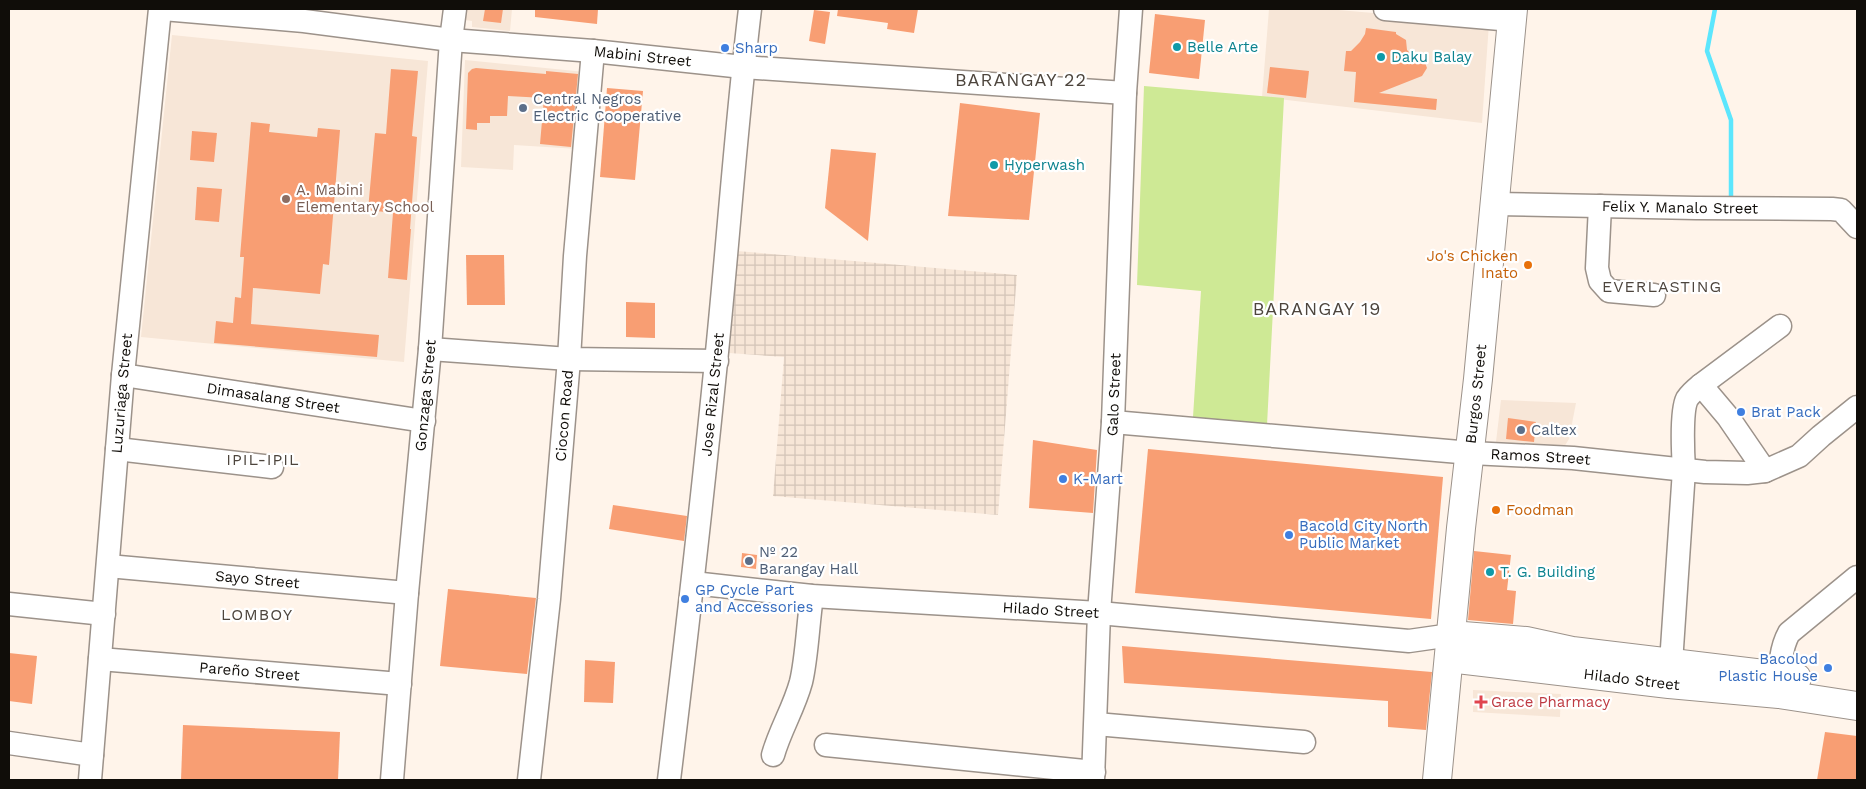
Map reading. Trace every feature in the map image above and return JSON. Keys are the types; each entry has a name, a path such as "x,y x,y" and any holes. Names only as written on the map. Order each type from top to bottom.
{"main road":[{"name":"Burgos Street","path":"1436,780 1461,528 1471,453 1512,14"},
{"name":"Hilado Street","path":"1450,647 1526,641 1570,661 1780,685 1857,688"},
{"name":"Hilado Street","path":"1780,685 1857,706"}],"street":[{"name":"Mabini Street","path":"162,9 304,21 451,40 593,51 743,66 1124,93"},
{"name":"Luzuriaga Street","path":"90,780 123,375 162,9"},
{"name":"Gonzaga Street","path":"392,780 430,349 451,40 455,9"},
{"name":"Jose Rizal Street","path":"669,780 717,361 743,66 750,9"},
{"name":"Galo Street","path":"1093,776 1100,613 1112,422 1124,93 1131,9"},
{"path":"1384,9 1512,14"},
{"name":"Ciocon Road","path":"529,780 549,599 569,360 574,256 593,51"},
{"name":"Felix Y. Manalo Street","path":"1495,204 1832,208 1842,210 1857,226"},
{"path":"1600,206 1596,268 1600,281 1609,291 1654,295"},
{"path":"1670,673 1684,470 1683,441 1686,400 1701,384 1780,326"},
{"path":"430,349 569,360 717,361"},
{"name":"Dimasalang Street","path":"123,375 424,421"},
{"path":"1701,384 1728,417 1764,471"},
{"name":"Ramos Street","path":"1112,422 1471,453 1573,458 1726,474 1764,471 1799,456 1857,408"},
{"path":"117,449 272,467"},
{"name":"Sayo Street","path":"108,566 407,594"},
{"path":"1780,685 1783,644 1789,633 1857,577"},
{"name":"Hilado Street","path":"693,583 812,596 1100,613 1409,641 1450,647"},
{"path":"773,755 779,734 792,710 801,680 812,596"},
{"path":"9,604 104,614"},
{"name":"Pareño Street","path":"100,659 400,684"},
{"path":"1096,724 1304,742"},
{"path":"9,743 92,755"},
{"path":"826,745 1093,776"}],"shaded area":[{"path":"467,9 512,9 510,31 472,27 472,21 465,20"},
{"path":"1269,9 1327,9 1489,23 1482,123 1262,97"},
{"name":"A. Mabini Elementary School","path":"172,35 428,61 404,362 141,337"},
{"name":"Central Negros Electric Cooperative","path":"465,60 585,72 578,149 514,145 513,170 461,167"},
{"path":"737,251 1017,275 998,515 773,496 784,357 729,353"},
{"path":"1501,400 1576,403 1569,439 1559,455 1495,450"},
{"path":"1473,690 1561,694 1560,717 1473,712"}],"green space":[{"path":"1144,86 1284,98 1267,425 1193,417 1201,291 1137,285"}],"building":[{"path":"485,9 503,9 501,23 483,21"},
{"path":"535,9 598,9 597,24 535,17"},
{"path":"838,9 918,9 914,33 887,29 888,23 837,16"},
{"path":"814,10 830,12 825,44 809,41"},
{"name":"Belle Arte","path":"1155,14 1205,20 1199,79 1149,73"},
{"path":"1366,28 1396,32 1396,34 1406,40 1407,50 1413,56 1424,60 1427,68 1422,76 1379,93 1437,99 1436,110 1354,102 1356,72 1344,71 1346,51 1351,51 1360,42"},
{"path":"1270,67 1309,71 1306,98 1267,93"},
{"path":"476,68 546,74 546,71 578,74 571,147 540,144 544,98 508,96 507,116 490,116 490,123 477,123 477,130 466,129 468,73"},
{"path":"391,69 418,71 412,136 417,137 407,280 388,278 393,213 368,210 375,133 386,134"},
{"path":"607,88 643,91 635,180 600,177"},
{"name":"Hyperwash","path":"960,103 1040,113 1029,220 948,216"},
{"path":"251,122 270,124 269,132 317,137 318,128 340,130 329,265 323,264 320,294 253,288 251,324 379,335 377,357 214,343 216,321 233,323 235,297 241,298 244,257 240,257"},
{"path":"192,131 217,133 214,162 190,160"},
{"path":"831,149 876,153 868,241 825,208"},
{"path":"197,187 222,189 219,222 195,220"},
{"path":"466,255 504,255 505,305 467,305"},
{"path":"626,302 655,303 655,338 626,337"},
{"name":"Caltex","path":"1508,418 1536,422 1534,442 1506,439"},
{"name":"K-Mart","path":"1033,440 1097,450 1093,513 1029,508"},
{"name":"Bacold City North Public Market","path":"1148,449 1443,477 1431,619 1135,593"},
{"path":"613,505 687,516 684,541 609,529"},
{"name":"T. G. Building","path":"1474,551 1511,555 1507,590 1516,591 1513,624 1468,620"},
{"name":"№ 22 Barangay Hall","path":"742,553 757,555 756,569 741,567"},
{"path":"448,589 536,598 527,674 440,666"},
{"path":"1122,646 1432,672 1426,730 1388,727 1388,701 1124,683"},
{"path":"9,653 37,656 32,704 9,701"},
{"path":"585,660 615,662 613,703 584,702"},
{"path":"183,725 340,732 338,780 181,780"},
{"path":"1825,732 1857,736 1857,780 1817,780"}],"waterway":[{"path":"1715,9 1707,51 1731,120 1731,201"}],"place":[{"name":"Belle Arte","path":"1177,47"},
{"name":"Sharp","path":"725,48"},
{"name":"Daku Balay","path":"1381,57"},
{"name":"Central Negros Electric Cooperative","path":"523,108"},
{"name":"Hyperwash","path":"994,165"},
{"name":"A. Mabini Elementary School","path":"286,199"},
{"name":"Jo's Chicken Inato","path":"1528,265"},
{"name":"Brat Pack","path":"1741,412"},
{"name":"Caltex","path":"1521,430"},
{"name":"K-Mart","path":"1063,479"},
{"name":"Foodman","path":"1496,510"},
{"name":"Bacold City North Public Market","path":"1289,535"},
{"name":"№ 22 Barangay Hall","path":"749,561"},
{"name":"T. G. Building","path":"1490,572"},
{"name":"GP Cycle Part and Accessories","path":"685,599"},
{"name":"Bacolod Plastic House","path":"1828,668"},
{"name":"Grace Pharmacy","path":"1481,702"}],"district":[{"name":"BARANGAY 22","path":"1021,79"},
{"name":"EVERLASTING","path":"1662,286"},
{"name":"BARANGAY 19","path":"1317,308"},
{"name":"IPIL-IPIL","path":"263,459"},
{"name":"LOMBOY","path":"257,614"}]}
